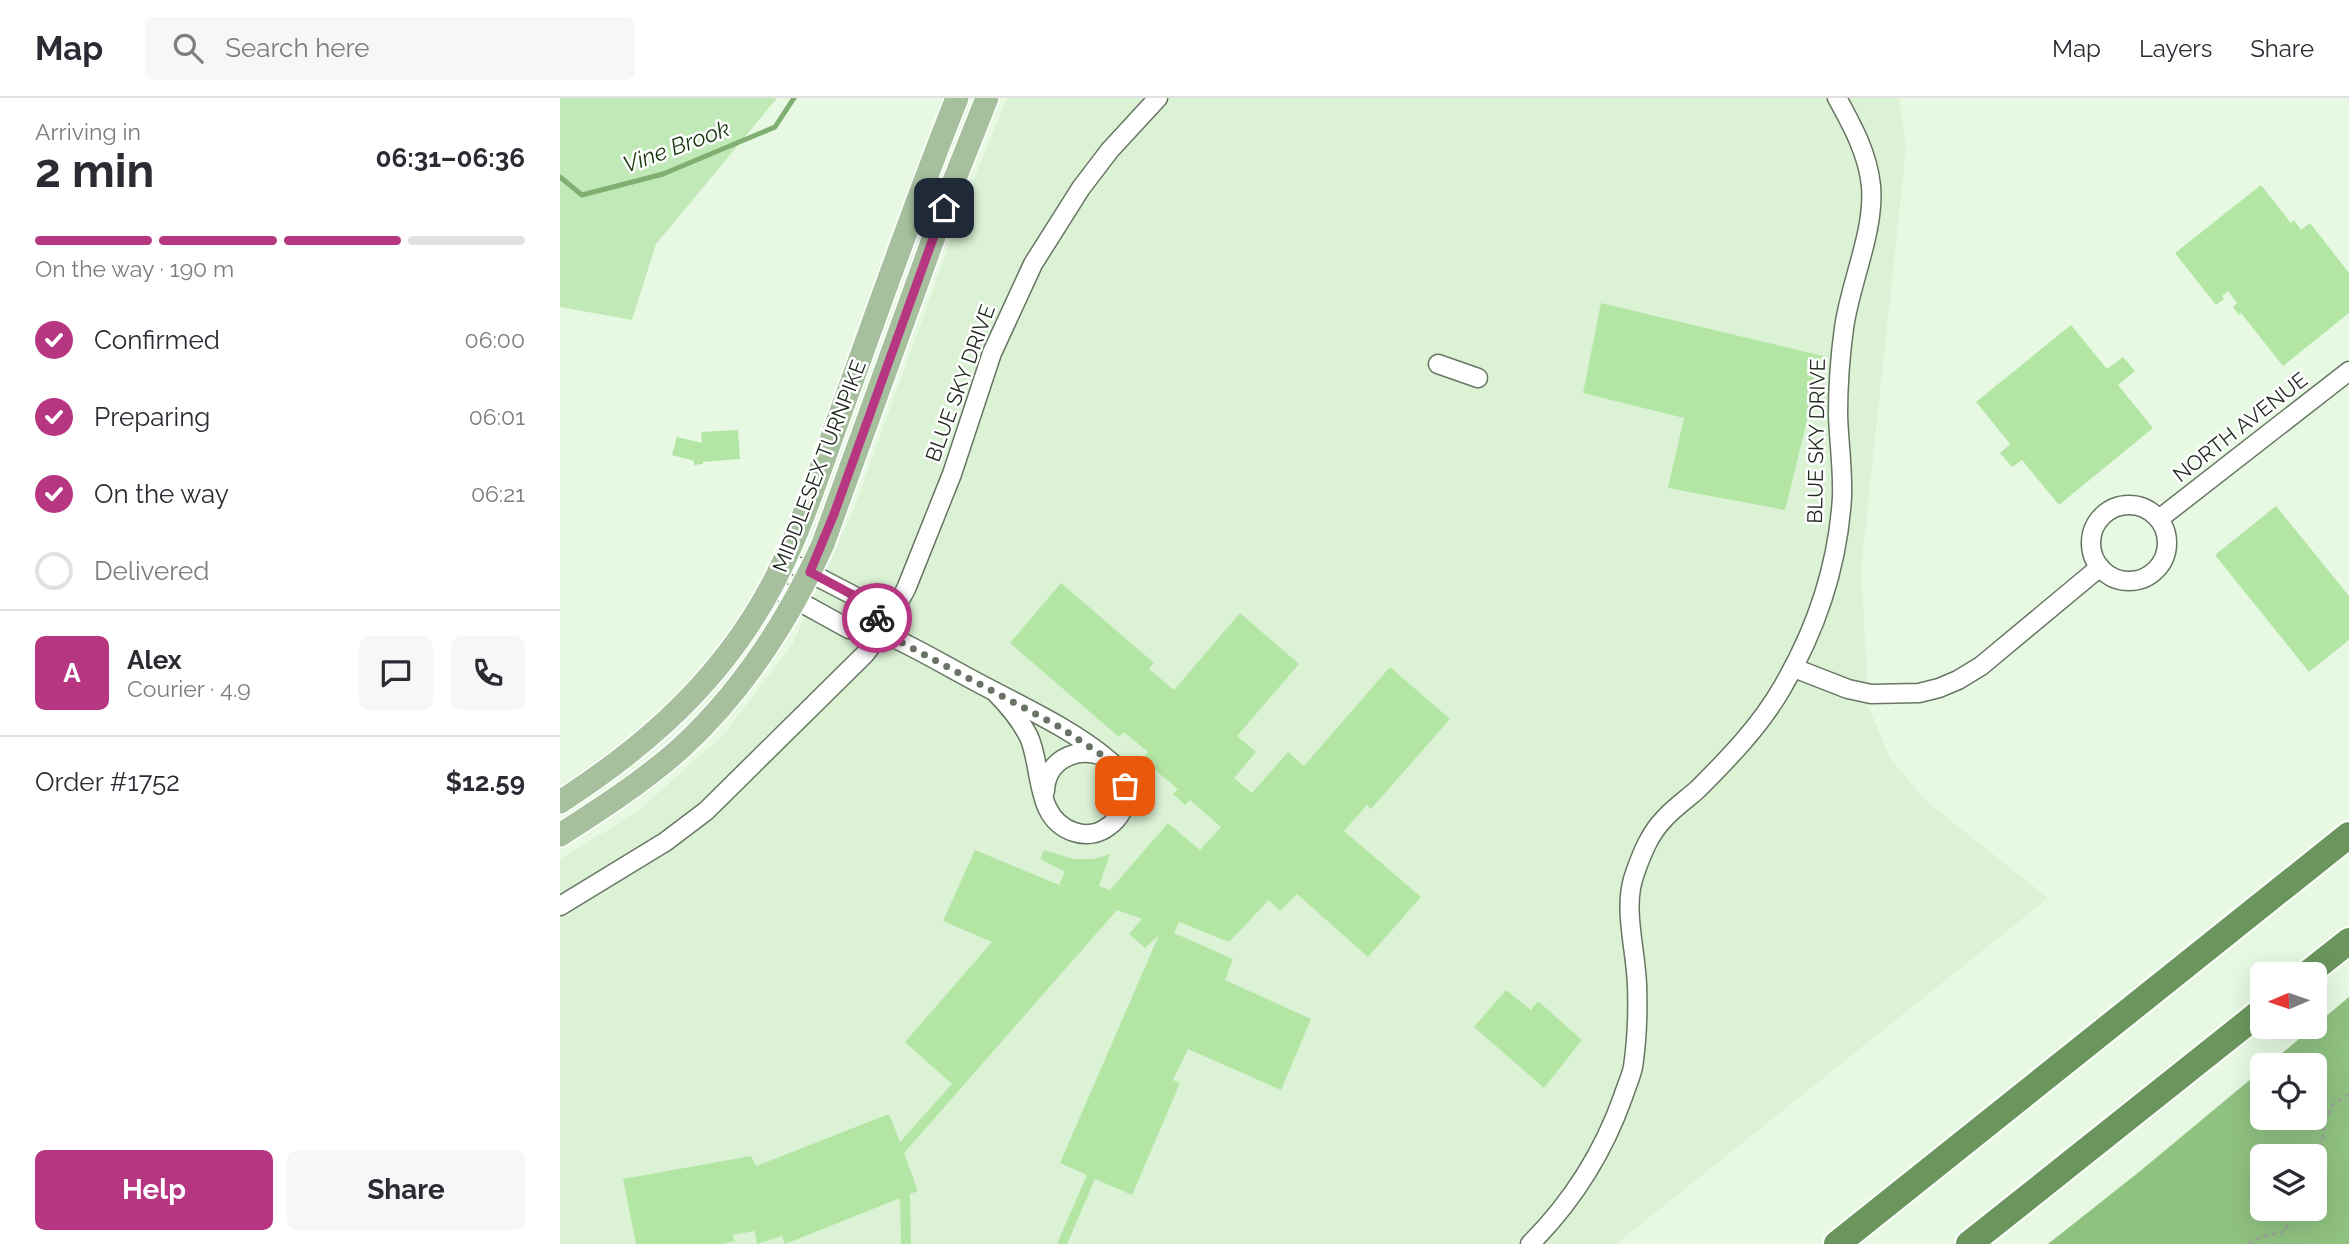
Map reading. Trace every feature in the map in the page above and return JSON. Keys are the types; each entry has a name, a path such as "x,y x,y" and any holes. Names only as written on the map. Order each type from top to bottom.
{"highway":[{"path":"1837,1244 2349,835"},
{"path":"2322,962 2349,941"},
{"path":"1969,1244 2250,1020"}],"main road":[{"name":"MIDDLESEX TURNPIKE","path":"560,802 642,744 702,687 737,642 772,586 808,505 928,171 957,98"},
{"name":"MIDDLESEX TURNPIKE","path":"560,835 636,784 682,746 741,682 776,634 796,600 830,524 954,181 987,98"}],"street":[{"name":"BLUE SKY DRIVE","path":"560,906 665,842 706,811 865,654 882,632 906,589 951,474 992,353 1033,264 1081,188 1158,98"},
{"name":"BLUE SKY DRIVE","path":"1530,1244 1555,1218 1586,1175 1615,1119 1632,1070 1637,1031 1637,984 1629,902 1633,878 1644,847 1663,819 1699,788 1754,731 1794,668 1832,570 1842,499 1838,418 1841,351 1845,322 1861,258 1871,186 1854,130 1837,98"},
{"path":"1438,364 1478,378"},
{"name":"NORTH AVENUE","path":"2159,519 2349,371"},
{"path":"2121,506 2138,506 2149,510 2159,519 2166,531 2168,547 2158,569 2146,578 2130,582 2118,580 2100,567 2094,558 2092,538 2096,525 2106,513 2121,506"},
{"path":"785,559 866,602 874,611 882,632"},
{"path":"1794,668 1848,689 1871,694 1919,693 1939,688 1981,666 2100,567"},
{"path":"772,586 849,629 882,632 994,691 1058,726 1111,761 1123,777 1126,795 1121,812 1108,828 1086,835 1065,830 1054,820 1044,798 1030,740 1013,712 994,691"},
{"path":"1044,798 1048,776 1055,765 1066,756 1091,752 1111,761"}],"path":[{"path":"2322,1144 2326,1120 2333,1104 2349,1094"},
{"path":"2248,1244 2256,1239 2286,1231 2287,1224 2284,1221"}],"shaded area":[{"path":"1007,98 1899,98 1906,149 1861,569 1869,708 1890,758 1926,801 2048,898 1616,1244 560,1244 560,859 637,812 724,734 792,645 853,511 965,201"}],"green space":[{"path":"560,98 777,98 656,244 632,320 560,307"},
{"path":"2349,997 2349,1244 2048,1244 2250,1080 2250,1130 2327,1130 2327,1053 2282,1053 2298,1040 2328,1040 2328,1015"}],"building":[{"path":"2261,185 2291,223 2294,220 2301,230 2310,223 2349,273 2349,313 2283,366 2241,313 2239,315 2233,307 2237,303 2228,291 2222,296 2224,299 2216,305 2175,253"},
{"path":"1601,303 1823,356 1785,510 1668,488 1684,418 1583,393"},
{"path":"2071,325 2107,369 2123,357 2135,371 2118,385 2153,428 2059,505 2022,460 2012,467 2000,453 2010,444 1976,402"},
{"path":"738,430 740,459 694,465 694,461 672,455 677,437 702,443 701,432"},
{"path":"2276,506 2349,596 2349,640 2309,672 2215,555"},
{"path":"1061,583 1154,663 1149,669 1174,690 1240,613 1299,664 1237,736 1256,752 1234,778 1252,793 1288,752 1304,766 1390,667 1450,719 1371,809 1367,805 1344,831 1421,897 1368,957 1297,894 1280,911 1269,900 1229,942 1179,922 1174,933 1233,959 1225,980 1311,1019 1281,1090 1188,1049 1173,1080 1180,1083 1132,1195 1095,1179 1067,1244 1057,1244 1087,1175 1060,1163 1159,935 1145,948 1129,934 1142,919 1117,910 904,1153 918,1191 910,1194 911,1244 901,1244 900,1198 785,1244 782,1236 757,1244 755,1231 732,1235 735,1241 722,1244 636,1244 623,1179 751,1156 756,1166 889,1114 900,1142 952,1084 905,1042 992,942 943,921 975,850 1059,885 1065,872 1040,859 1044,850 1073,859 1094,859 1110,854 1099,886 1110,890 1168,823 1200,850 1221,827 1190,800 1185,805 1173,794 1178,789 1142,759 1148,752 1124,732 1119,737 1010,643"},
{"path":"1506,990 1531,1010 1538,1001 1582,1040 1544,1088 1474,1027"}],"waterway":[{"name":"Vine Brook","path":"560,177 582,195 663,174 775,127 794,98"}],"way so far":[{"path":"877,618 882,632 1058,726 1111,761 1123,777 1125,786"}],"route":[{"path":"877,618 866,602 810,572 834,514 944,208"}]}
